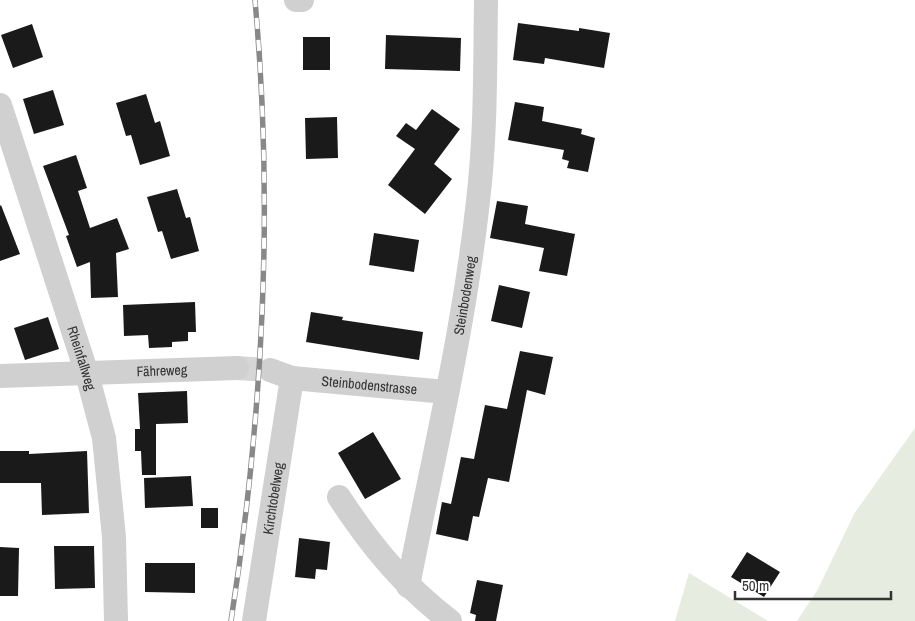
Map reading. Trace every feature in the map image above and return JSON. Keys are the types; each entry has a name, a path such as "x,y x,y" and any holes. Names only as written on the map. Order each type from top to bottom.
{"street":[{"path":"296,0 302,0"},
{"name":"Steinbodenweg","path":"408,586 470,262 479,193 482,149 486,0"},
{"name":"Rheinfallweg","path":"0,106 87,374 104,438 109,475 116,621"},
{"name":"Fähreweg","path":"0,376 237,368"},
{"path":"270,370 292,378"},
{"name":"Steinbodenstrasse","path":"292,378 446,392"},
{"name":"Kirchtobelweg","path":"254,621 292,378"},
{"path":"339,497 367,540 408,586 424,602 450,621"}],"shaded area":[{"path":"915,428 915,621 797,621 818,589 854,514"},
{"path":"689,573 768,621 675,621"}],"building":[{"path":"518,23 579,31 579,28 610,33 604,68 545,58 544,64 513,60"},
{"path":"32,24 43,57 13,68 1,35"},
{"path":"386,35 461,38 460,71 385,69"},
{"path":"303,37 330,37 330,70 303,70"},
{"path":"53,90 64,125 34,134 23,99"},
{"path":"146,94 155,123 160,121 170,156 140,165 131,135 126,136 116,103"},
{"path":"515,102 544,107 542,121 582,129 581,134 595,138 588,172 567,168 569,161 562,159 564,150 508,140"},
{"path":"432,109 460,129 434,164 452,179 425,214 388,185 415,149 396,136 406,123 416,130"},
{"path":"337,117 338,158 306,159 305,118"},
{"path":"76,155 87,188 78,191 90,228 117,218 129,249 116,253 118,297 91,298 90,262 77,267 66,236 69,235 43,166"},
{"path":"177,189 186,218 190,217 199,251 171,259 162,231 158,232 147,197"},
{"path":"497,201 528,206 525,224 575,234 567,276 539,271 544,248 490,238"},
{"path":"0,206 20,254 0,261"},
{"path":"374,233 419,240 414,272 369,265"},
{"path":"499,285 530,292 522,328 491,321"},
{"path":"195,302 196,332 188,332 188,341 172,342 172,347 149,348 148,335 124,336 123,305"},
{"path":"311,312 343,317 342,320 423,332 419,360 306,342"},
{"path":"48,317 59,349 25,360 14,328"},
{"path":"520,351 553,357 545,395 527,390 509,482 488,478 479,517 473,516 468,541 436,534 442,502 451,504 461,457 474,459 485,405 507,409"},
{"path":"187,391 188,423 156,424 156,475 142,475 141,451 135,451 135,429 140,429 138,393"},
{"path":"373,432 401,479 365,499 338,453"},
{"path":"0,451 29,451 29,454 87,451 89,513 42,515 41,483 0,483"},
{"path":"191,476 193,506 145,508 144,478"},
{"path":"201,508 218,508 218,528 201,528"},
{"path":"299,538 330,542 327,570 316,569 315,579 295,577"},
{"path":"54,546 94,546 95,588 55,589"},
{"path":"0,547 19,548 18,596 0,596"},
{"path":"747,552 780,572 764,597 731,577"},
{"path":"145,563 195,563 195,593 145,592"},
{"path":"477,580 503,585 496,621 475,621 476,615 470,613"}],"tunnel":[{"path":"237,368 270,370"}],"railway":[{"path":"231,621 251,467 262,311 264,156 255,0"}]}
